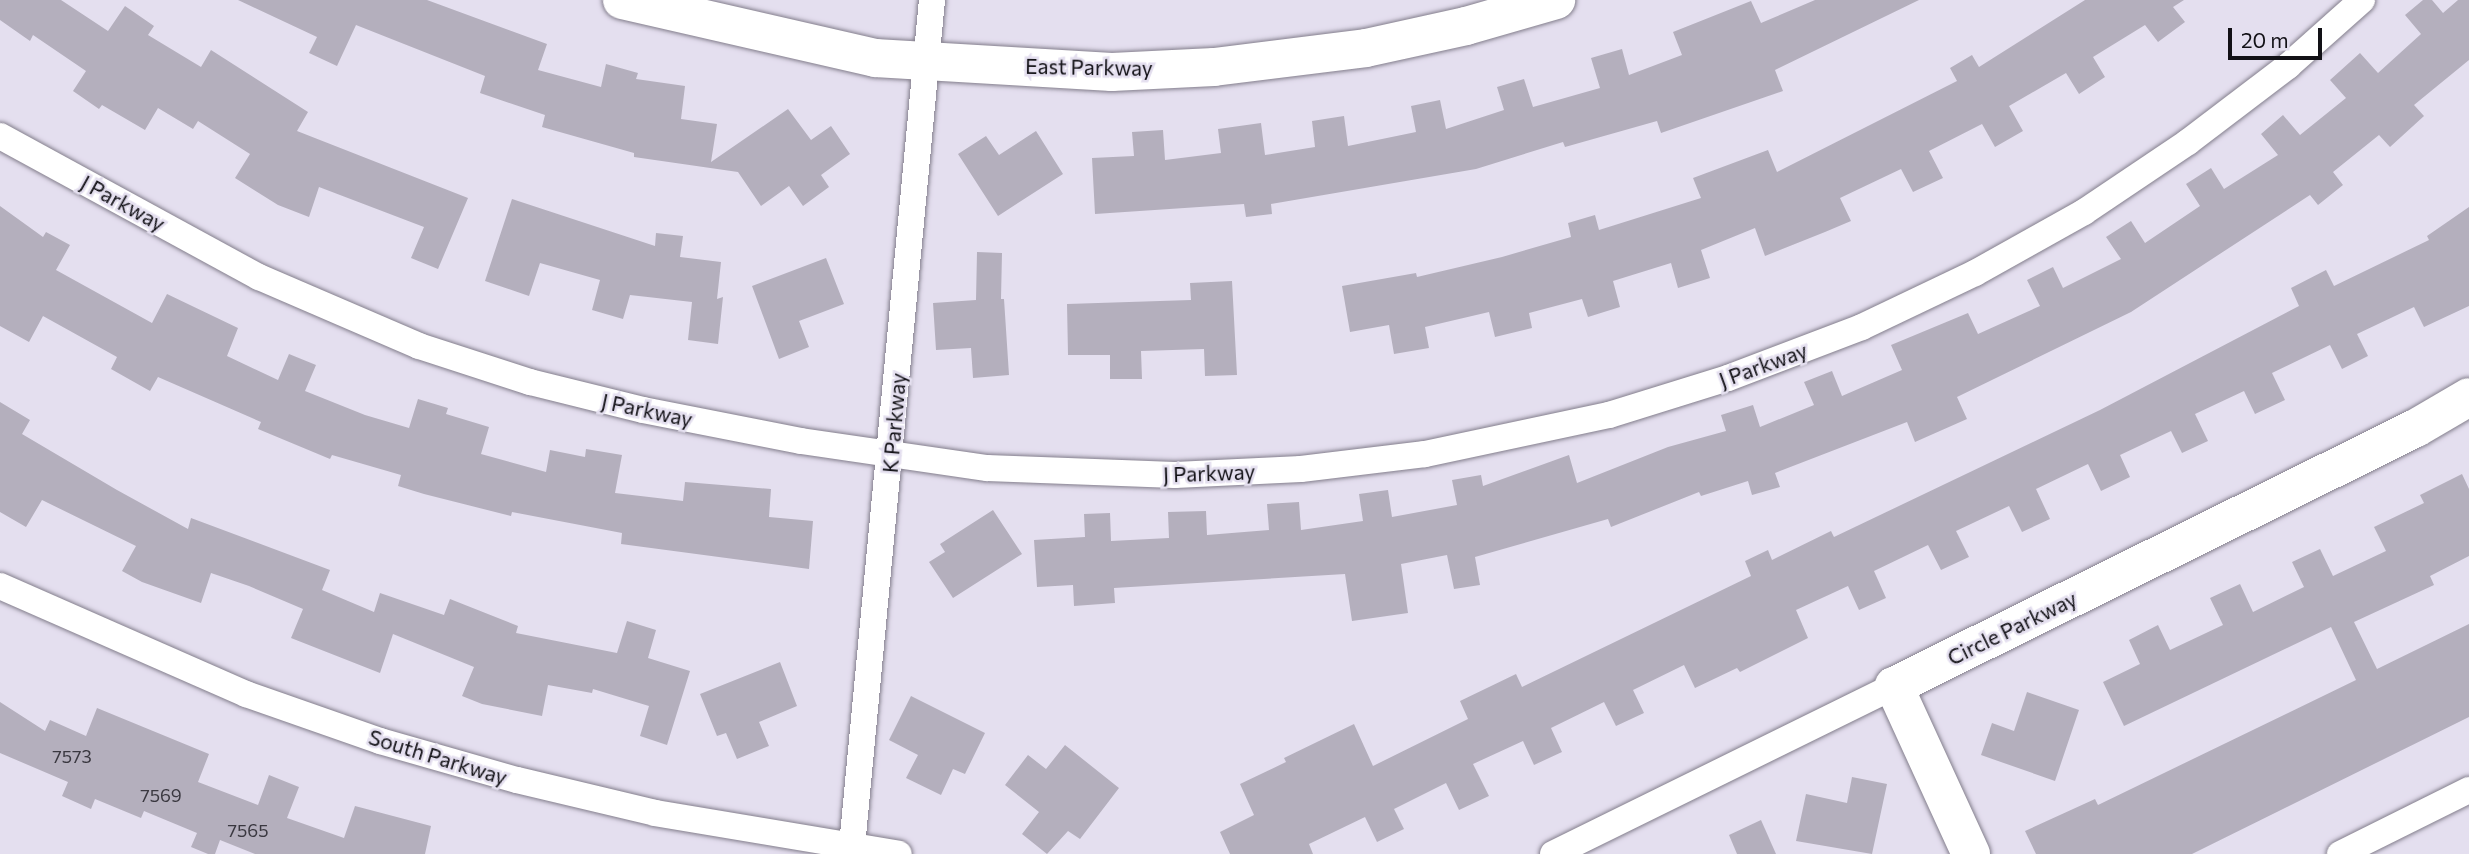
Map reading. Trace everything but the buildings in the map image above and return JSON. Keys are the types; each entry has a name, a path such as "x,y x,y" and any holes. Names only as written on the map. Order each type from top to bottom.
{"street":[{"name":"East Parkway","path":"622,0 775,38 925,64 1112,72 1214,67 1366,48 1466,26 1556,0"},
{"name":"K Parkway","path":"852,846 892,457 932,0"},
{"name":"J Parkway","path":"0,136 258,277 419,346 530,382 643,410 892,457 1050,473 1175,475 1301,469 1425,454 1548,430 1728,378 1862,327 1975,273 2084,212 2188,142 2288,66 2362,0"},
{"name":"Circle Parkway","path":"1553,854 1895,687 2469,397"},
{"name":"South Parkway","path":"0,586 246,694 380,741 517,780 655,813 899,854"},
{"path":"1895,687 1971,854"},
{"path":"2340,854 2469,790"}]}
